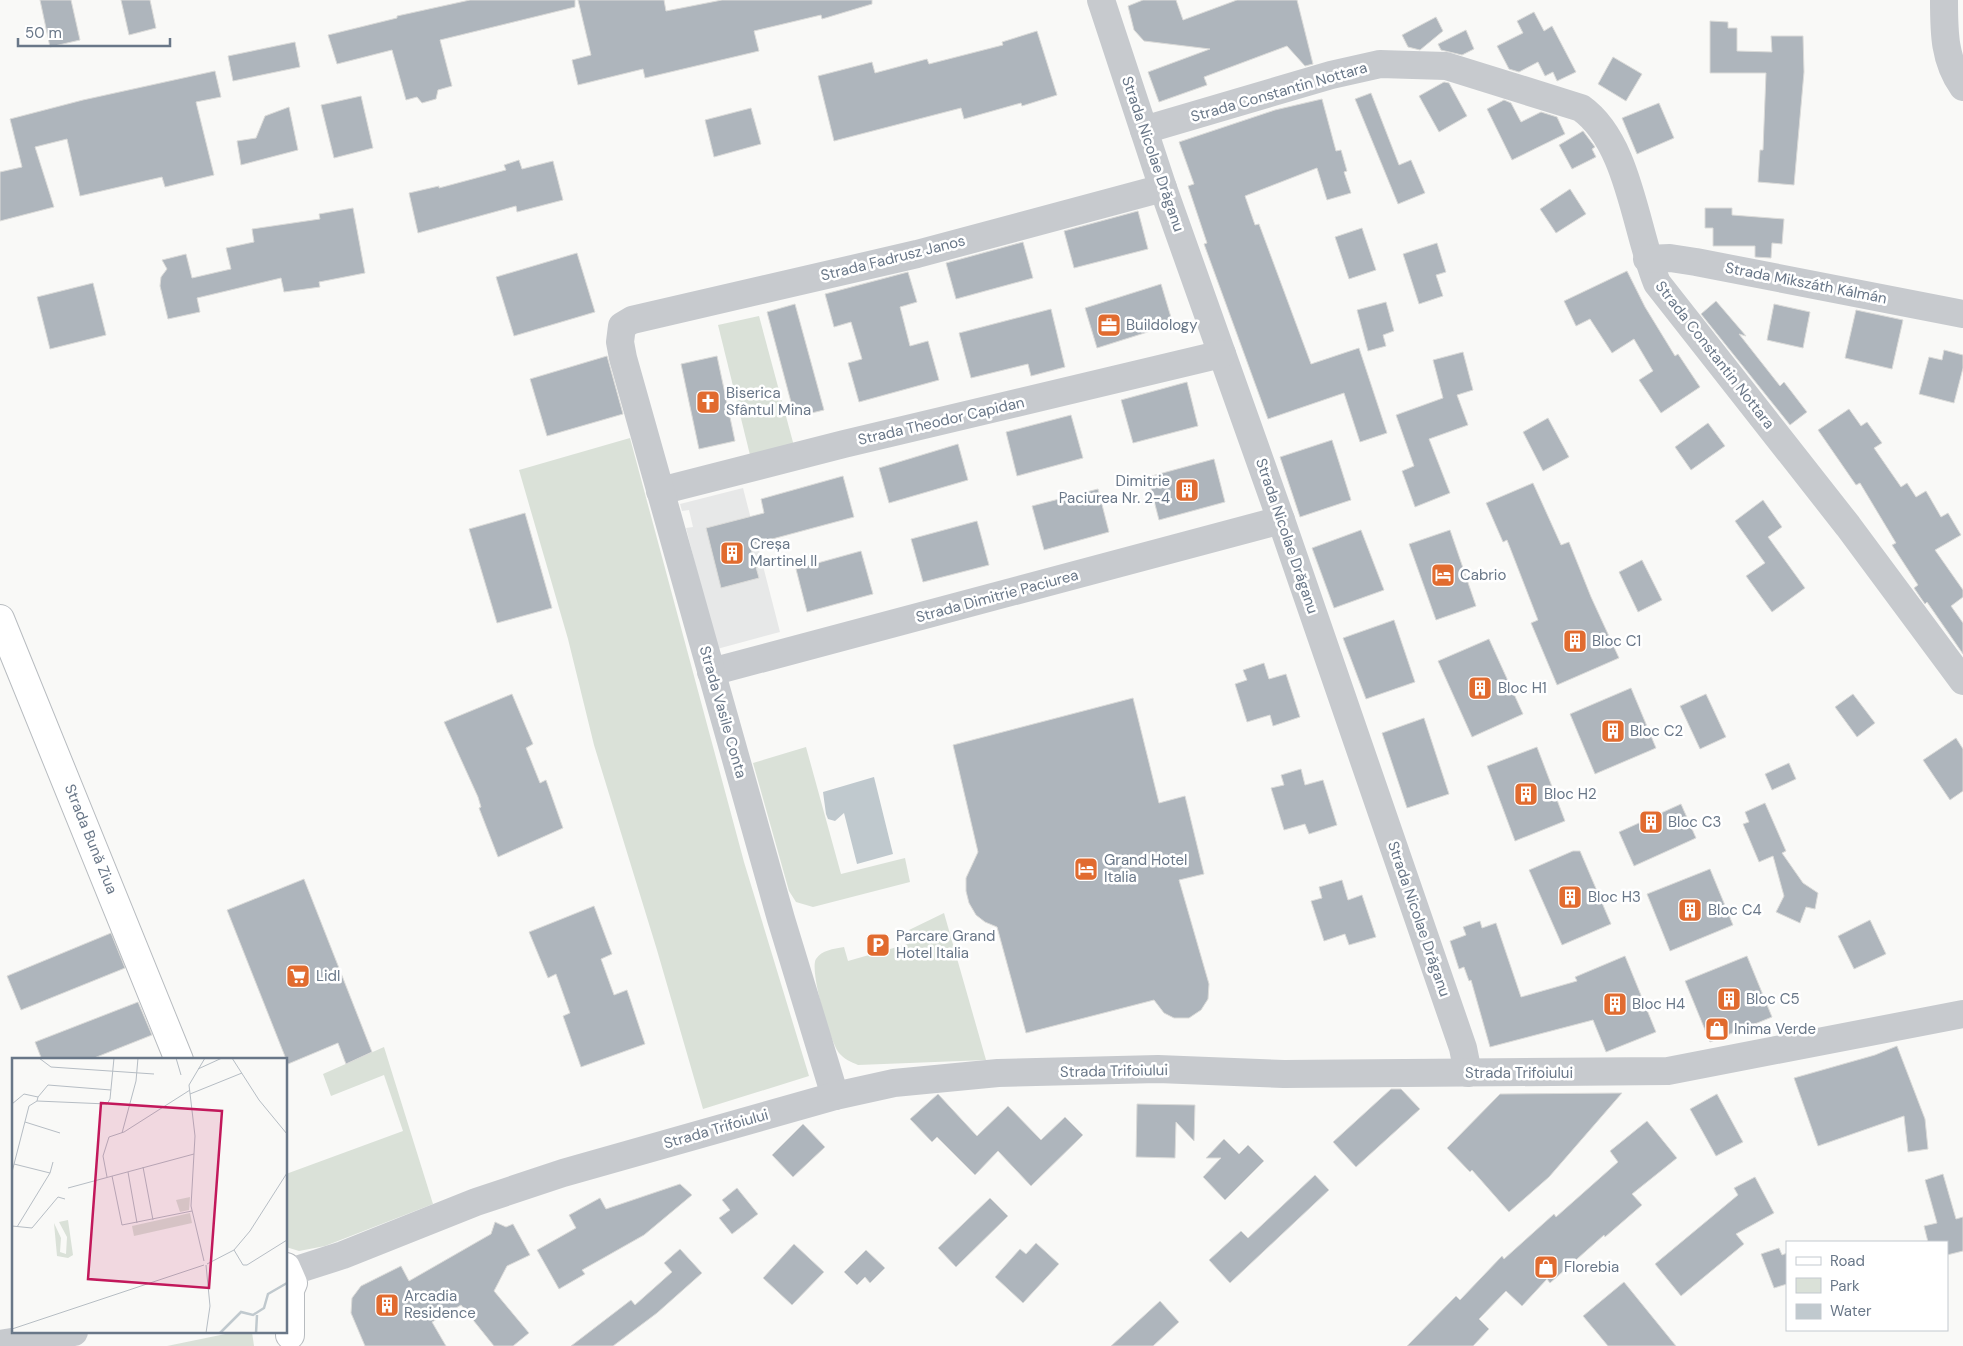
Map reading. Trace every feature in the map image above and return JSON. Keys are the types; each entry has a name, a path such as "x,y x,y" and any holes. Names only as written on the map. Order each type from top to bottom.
{"main road":[{"name":"Strada Bună Ziua","path":"0,619 178,1058"},
{"path":"288,1283 290,1337"}],"street":[{"name":"Strada Nicolae Drăganu","path":"1101,0 1163,188 1282,520 1463,1048 1468,1073"},
{"path":"1944,0 1948,57 1952,72 1963,86"},
{"name":"Strada Constantin Nottara","path":"1144,130 1331,75 1380,64 1446,66 1581,108 1594,117 1612,144 1619,160 1647,259 1657,283 1848,526 1963,681"},
{"name":"Strada Fadrusz Janos","path":"622,326 632,320 917,254 1163,188"},
{"name":"Strada Mikszáth Kálmán","path":"1647,259 1670,258 1696,262 1963,314"},
{"name":"Strada Vasile Conta","path":"622,326 620,342 623,358 781,919 835,1096"},
{"name":"Strada Theodor Capidan","path":"660,491 844,444 1222,354"},
{"name":"Strada Dimitrie Paciurea","path":"712,672 1282,520"},
{"name":"Strada Trifoiului","path":"288,1283 343,1255 476,1202 563,1173 835,1096 914,1080 998,1073 1158,1069 1284,1074 1668,1071 1963,1014"},
{"path":"0,1344 62,1334"}],"shaded area":[{"path":"743,488 780,632 717,649 686,528 693,527 689,510 682,511 680,504"}],"green space":[{"path":"759,316 794,446 750,455 718,325"},
{"path":"630,438 744,862 809,1076 703,1109 657,950 594,745 568,639 519,470"},
{"path":"806,747 841,874 905,858 910,882 813,907 796,902 789,891 753,763"},
{"path":"944,913 986,1060 858,1065 845,1059 835,1046 818,991 815,966 818,956 832,949 844,947 848,961 911,943 909,930"},
{"path":"384,1047 433,1204 325,1246 299,1251 288,1248 288,1173 403,1131 384,1075 331,1096 323,1074"},
{"path":"225,1334 252,1334 254,1346 167,1346"}],"water":[{"path":"874,777 893,854 857,864 844,813 835,821 828,819 823,792"}],"building":[{"path":"40,0 71,0 80,40 50,47"},
{"path":"121,0 150,0 156,28 129,35"},
{"path":"470,0 575,0 575,7 440,40 452,86 438,90 436,99 422,103 417,97 406,100 392,50 337,64 328,35 397,18 397,16"},
{"path":"578,0 664,0 666,11 722,0 872,0 872,4 822,19 821,15 754,31 759,51 645,78 643,69 578,85 572,60 591,55"},
{"path":"1143,0 1176,0 1183,20 1237,0 1297,0 1313,64 1305,66 1287,46 1204,77 1207,85 1159,102 1148,72 1210,49 1144,41 1134,30 1128,6"},
{"path":"1534,12 1544,31 1552,26 1576,72 1557,81 1553,72 1545,76 1538,62 1519,72 1509,69 1497,46 1523,33 1517,21"},
{"path":"1436,17 1443,31 1420,50 1408,47 1402,35"},
{"path":"1710,21 1728,22 1728,28 1737,28 1737,51 1772,52 1771,36 1803,36 1804,72 1794,185 1758,182 1760,150 1763,150 1766,73 1710,73"},
{"path":"1466,30 1474,49 1462,55 1441,50 1438,44"},
{"path":"1037,31 1057,95 1022,106 1021,103 964,119 961,108 834,141 818,76 872,62 875,73 927,59 929,64 1003,45 1002,42"},
{"path":"295,42 300,67 233,81 228,56"},
{"path":"1613,57 1642,74 1626,101 1598,84"},
{"path":"215,71 221,97 196,102 214,175 165,187 162,177 80,196 67,139 35,147 54,207 0,221 0,172 22,167 10,119 83,100"},
{"path":"1444,82 1449,83 1467,116 1439,132 1419,96"},
{"path":"1371,93 1399,165 1411,160 1425,193 1398,204 1355,99"},
{"path":"361,96 373,148 334,158 321,105"},
{"path":"1322,99 1336,151 1341,150 1347,171 1344,172 1351,193 1327,200 1317,168 1245,196 1255,225 1259,224 1311,364 1359,348 1387,433 1360,442 1344,393 1268,419 1204,244 1207,243 1188,186 1194,184 1179,142 1275,110"},
{"path":"1504,100 1511,103 1521,122 1541,112 1557,117 1565,134 1512,160 1487,109"},
{"path":"1659,103 1674,138 1637,154 1622,118"},
{"path":"289,107 298,150 241,165 237,141 256,138 265,116"},
{"path":"751,108 761,144 714,157 705,120"},
{"path":"1583,131 1595,147 1592,149 1596,157 1572,169 1559,145"},
{"path":"519,160 522,169 553,161 563,200 517,212 516,206 418,233 409,193 439,186 439,188 506,170 504,165"},
{"path":"1570,189 1586,214 1556,233 1540,209"},
{"path":"353,208 365,273 319,282 320,287 284,292 281,278 197,298 200,312 168,319 160,286 161,277 167,269 162,260 186,254 192,278 231,269 226,248 254,242 252,229 320,219 319,214"},
{"path":"1705,208 1732,208 1732,215 1784,219 1782,244 1772,243 1771,258 1755,257 1755,246 1713,246 1713,228 1705,228"},
{"path":"1138,211 1148,249 1074,268 1064,231"},
{"path":"1362,228 1376,270 1349,279 1335,237"},
{"path":"1023,242 1033,278 956,299 946,263"},
{"path":"1437,243 1446,272 1436,275 1443,296 1419,304 1403,254"},
{"path":"577,253 595,312 514,336 496,277"},
{"path":"1627,271 1645,307 1675,356 1678,354 1700,387 1661,413 1639,380 1653,371 1634,339 1612,353 1590,319 1576,326 1564,301"},
{"path":"908,272 917,302 900,307 910,346 928,341 939,380 859,402 848,363 862,359 851,322 834,327 825,294"},
{"path":"93,283 106,335 50,349 37,297"},
{"path":"1161,284 1173,324 1097,348 1085,308"},
{"path":"1716,301 1746,336 1739,334 1780,386 1784,382 1807,412 1790,425 1701,314"},
{"path":"1386,302 1394,331 1383,335 1386,346 1368,351 1357,310"},
{"path":"795,304 824,410 795,417 767,312"},
{"path":"1774,304 1810,312 1803,348 1767,340"},
{"path":"1051,309 1065,367 1031,376 1028,364 971,378 959,333"},
{"path":"1856,310 1903,320 1892,369 1845,358"},
{"path":"1944,350 1963,355 1963,368 1954,403 1919,394 1929,357 1942,360"},
{"path":"1463,352 1473,390 1457,395 1468,425 1429,439 1450,493 1415,507 1402,471 1414,466 1396,415 1443,398 1433,360"},
{"path":"607,356 623,414 547,436 530,379"},
{"name":"Biserica Sfântul Mina","path":"717,356 735,441 699,449 681,364"},
{"path":"1187,382 1198,426 1133,443 1121,400"},
{"path":"1849,409 1861,426 1867,422 1882,443 1874,448 1901,487 1907,483 1916,497 1926,491 1941,517 1948,513 1961,535 1935,550 1963,590 1963,597 1951,606 1963,623 1963,654 1927,602 1925,604 1914,588 1918,585 1892,545 1896,543 1860,483 1856,485 1818,430"},
{"path":"1071,415 1083,458 1017,476 1006,432"},
{"path":"1548,418 1569,457 1543,471 1523,432"},
{"path":"1708,423 1725,446 1691,470 1675,447"},
{"path":"1332,440 1351,500 1300,517 1280,457"},
{"path":"958,444 968,480 889,503 879,468"},
{"name":"Dimitrie Paciurea Nr. 2-4","path":"1214,459 1225,502 1159,520 1148,477"},
{"path":"843,476 854,517 750,545 759,578 721,588 706,528 764,513 761,499"},
{"path":"1533,483 1561,545 1569,542 1591,597 1619,658 1557,685 1531,623 1538,620 1507,540 1503,542 1486,503"},
{"path":"1098,489 1109,532 1044,550 1032,506"},
{"path":"1763,500 1782,527 1768,537 1805,588 1772,612 1746,576 1765,563 1735,521"},
{"path":"525,513 552,608 497,623 469,529"},
{"path":"977,521 989,565 923,582 911,539"},
{"path":"1361,530 1384,590 1334,608 1312,548"},
{"path":"1450,530 1476,606 1436,620 1409,544"},
{"path":"861,551 873,594 807,612 796,569"},
{"path":"1642,560 1662,600 1638,612 1619,572"},
{"path":"1394,620 1415,682 1366,699 1343,638"},
{"name":"Bloc H1","path":"1489,639 1523,714 1472,737 1438,661"},
{"path":"1264,663 1269,679 1286,674 1300,717 1273,726 1270,715 1247,722 1235,684 1247,680 1243,670"},
{"name":"Bloc C2","path":"1631,688 1656,748 1595,774 1570,714"},
{"path":"512,694 533,744 526,748 540,783 546,780 563,828 498,857 479,808 481,807 478,797 444,722"},
{"path":"1706,694 1726,737 1700,749 1680,706"},
{"path":"1853,694 1875,723 1857,737 1835,707"},
{"name":"Grand Hotel Italia","path":"1133,698 1159,803 1185,796 1204,874 1179,880 1209,984 1208,999 1201,1010 1189,1018 1174,1018 1164,1013 1154,1000 1026,1033 997,927 985,922 976,915 969,903 966,891 966,878 978,852 953,745"},
{"path":"1424,718 1449,794 1407,808 1382,733"},
{"path":"1956,738 1963,749 1963,791 1950,800 1923,760"},
{"name":"Bloc H2","path":"1537,747 1565,821 1515,841 1487,766"},
{"path":"1789,763 1796,779 1772,790 1765,774"},
{"path":"1301,769 1305,785 1323,780 1337,825 1309,834 1305,824 1284,830 1271,788 1284,785 1281,775"},
{"path":"1765,803 1786,851 1782,853 1803,883 1818,893 1815,909 1806,907 1800,923 1776,912 1784,896 1773,856 1759,862 1743,824 1749,822 1745,812"},
{"path":"1681,804 1696,838 1634,866 1619,832"},
{"name":"Bloc H3","path":"1573,851 1580,851 1611,924 1562,945 1529,870"},
{"name":"Bloc C4","path":"1710,869 1733,925 1670,951 1647,894"},
{"name":"Lidl","path":"304,879 372,1052 346,1064 338,1043 288,1064 288,1058 286,1058 227,910"},
{"path":"1342,880 1348,900 1362,895 1376,937 1349,945 1345,934 1324,941 1311,901 1322,898 1319,887"},
{"path":"594,906 612,954 601,959 614,995 627,990 645,1044 581,1067 563,1016 570,1013 556,974 548,978 529,932"},
{"path":"1870,920 1886,954 1854,969 1838,936"},
{"path":"1480,921 1482,928 1496,923 1521,997 1577,981 1575,977 1625,956 1656,1032 1606,1052 1593,1020 1490,1047 1471,980 1469,981 1464,967 1459,969 1450,941 1466,935 1463,927"},
{"path":"111,933 125,968 21,1010 7,976"},
{"name":"Bloc C5","path":"1747,956 1772,1017 1710,1042 1685,981"},
{"path":"138,1002 152,1035 94,1058 41,1058 35,1042"},
{"path":"1897,1046 1925,1119 1928,1149 1908,1152 1904,1116 1818,1146 1794,1078 1875,1055"},
{"path":"1391,1089 1401,1089 1420,1109 1356,1167 1333,1142"},
{"path":"1622,1093 1549,1177 1509,1212 1472,1170 1470,1172 1447,1148 1500,1094"},
{"path":"938,1094 977,1136 1008,1106 1041,1140 1065,1117 1083,1135 1031,1186 998,1151 975,1175 937,1137 932,1142 910,1119"},
{"path":"1717,1094 1743,1142 1716,1156 1690,1109"},
{"path":"1137,1104 1195,1105 1194,1141 1176,1122 1175,1158 1136,1157"},
{"path":"1647,1121 1677,1158 1632,1194 1642,1205 1605,1237 1604,1235 1550,1283 1547,1279 1522,1306 1506,1291 1479,1319 1489,1329 1473,1346 1407,1346 1456,1296 1460,1300 1502,1256 1504,1259 1554,1214 1556,1217 1618,1162 1610,1151"},
{"path":"803,1124 825,1147 793,1177 772,1155"},
{"path":"1224,1139 1239,1154 1248,1145 1264,1161 1225,1200 1203,1177 1221,1158 1206,1158"},
{"path":"1943,1174 1956,1219 1963,1217 1963,1251 1948,1255 1948,1241 1928,1241 1924,1226 1937,1223 1925,1180"},
{"path":"1315,1175 1329,1190 1230,1283 1209,1260 1241,1231 1248,1238"},
{"path":"1755,1177 1774,1213 1736,1234 1744,1244 1681,1296 1655,1264 1738,1195 1734,1188"},
{"path":"680,1184 692,1195 644,1235 582,1270 585,1274 559,1289 537,1250 576,1228 569,1215 600,1198 606,1209"},
{"path":"737,1188 758,1214 732,1234 719,1218 730,1210 722,1200"},
{"path":"990,1198 1008,1216 956,1267 938,1248"},
{"path":"495,1222 506,1227 513,1224 530,1255 507,1266 494,1291 529,1333 513,1346 494,1346 461,1305 432,1322 446,1346 365,1346 351,1313 352,1298 361,1286 401,1266 409,1281 491,1234"},
{"path":"1036,1243 1059,1264 1023,1303 995,1277 1020,1249 1026,1254"},
{"path":"794,1244 824,1272 792,1305 763,1278"},
{"path":"1779,1248 1782,1255 1786,1253 1786,1284 1774,1288 1761,1254"},
{"path":"680,1249 702,1273 657,1313 613,1346 571,1346 631,1300 635,1305 672,1272 664,1263"},
{"path":"866,1250 885,1268 870,1283 865,1277 857,1285 844,1272"},
{"path":"1624,1282 1676,1346 1608,1346 1583,1316"},
{"path":"1160,1301 1179,1322 1153,1346 1111,1346"}],"place":[{"name":"Buildology","path":"1109,325"},
{"name":"Biserica Sfântul Mina","path":"708,402"},
{"name":"Dimitrie Paciurea Nr. 2-4","path":"1187,490"},
{"name":"Creșa Martinel II","path":"732,553"},
{"name":"Cabrio","path":"1443,575"},
{"name":"Bloc C1","path":"1575,641"},
{"name":"Bloc H1","path":"1480,688"},
{"name":"Bloc C2","path":"1613,731"},
{"name":"Bloc H2","path":"1526,794"},
{"name":"Bloc C3","path":"1651,822"},
{"name":"Grand Hotel Italia","path":"1086,869"},
{"name":"Bloc H3","path":"1570,897"},
{"name":"Bloc C4","path":"1690,910"},
{"name":"Parcare Grand Hotel Italia","path":"878,945"},
{"name":"Lidl","path":"298,976"},
{"name":"Bloc C5","path":"1729,999"},
{"name":"Bloc H4","path":"1615,1004"},
{"name":"Inima Verde","path":"1717,1029"},
{"name":"Florebia","path":"1546,1267"},
{"name":"Arcadia Residence","path":"387,1305"}]}
